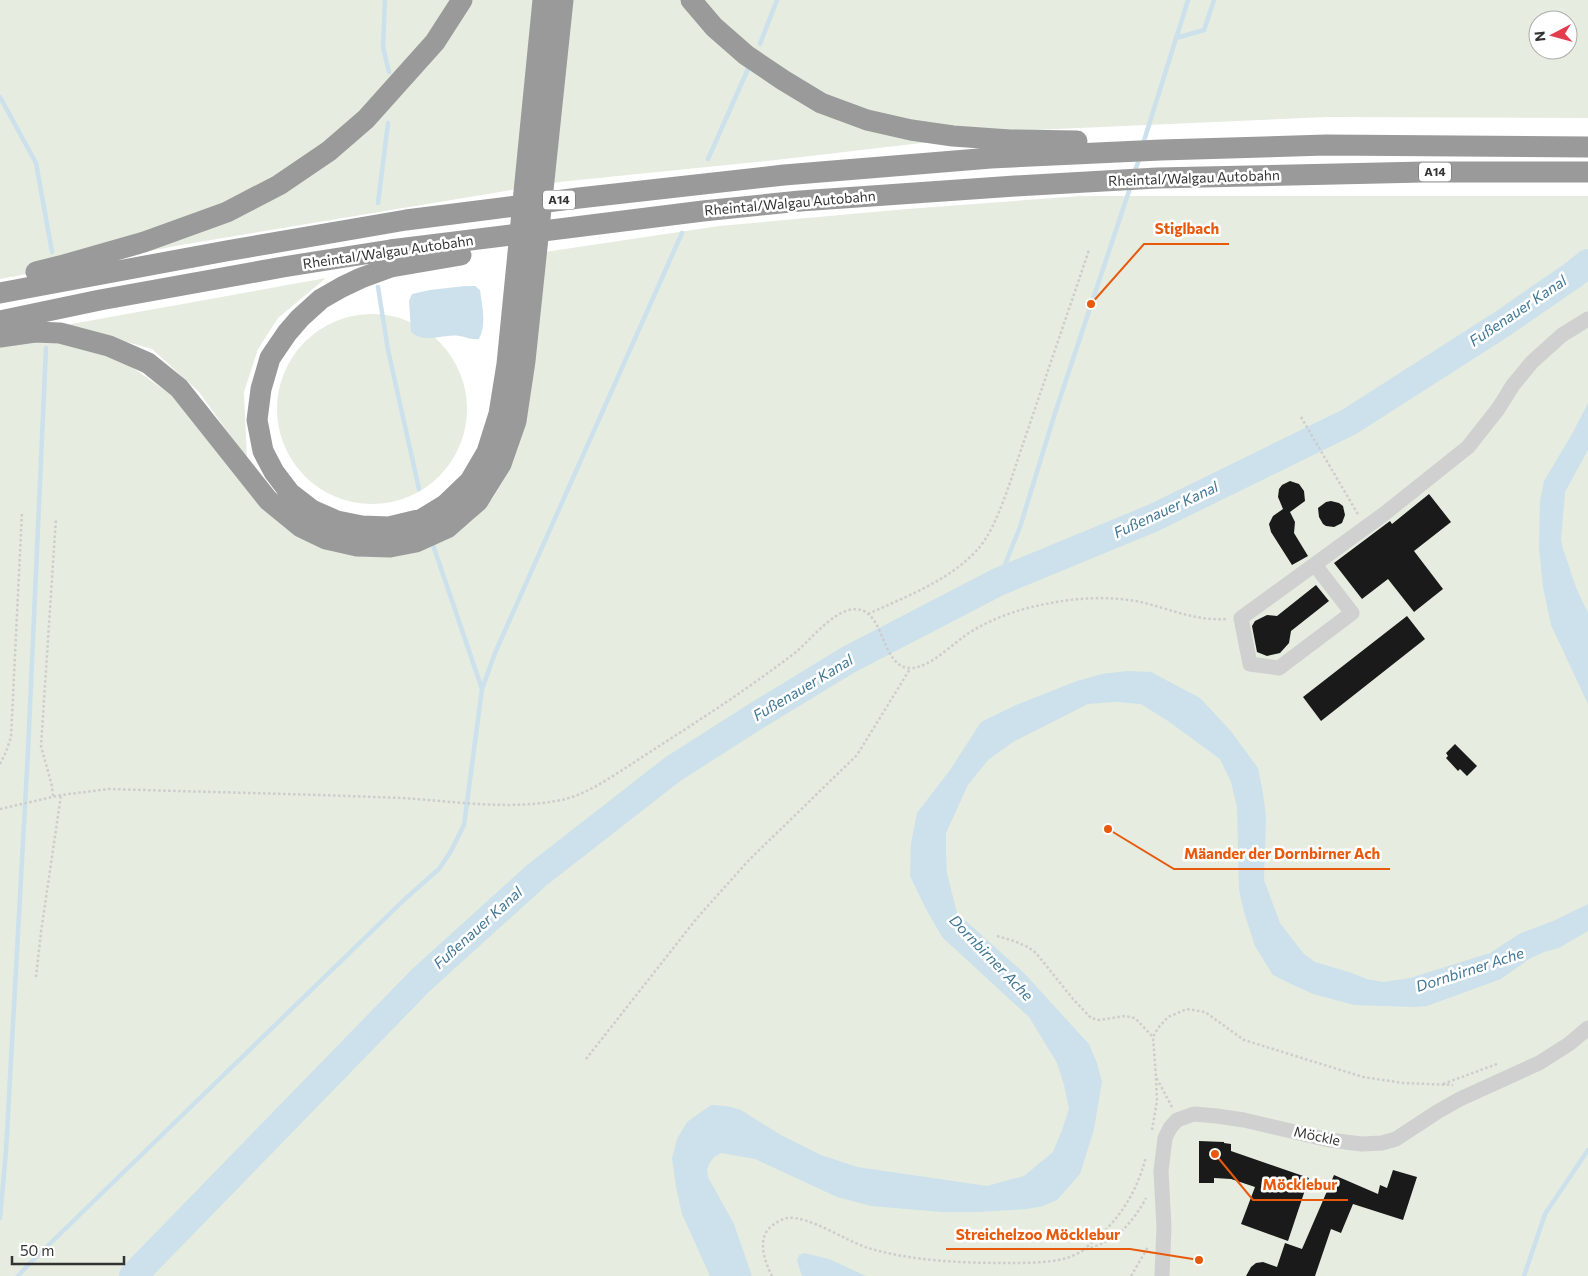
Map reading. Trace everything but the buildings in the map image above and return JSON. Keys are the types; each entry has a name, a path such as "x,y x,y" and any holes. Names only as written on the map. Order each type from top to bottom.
{"highway":[{"path":"0,280 60,266 144,242 228,212 279,184 329,151 366,119 435,42 462,0"},
{"path":"0,337 35,332 60,333 110,346 148,364 180,388 268,500 306,518 362,526 389,527 422,520 446,505 470,481 487,452 500,414 507,364 543,0"},
{"path":"563,0 525,361 516,422 502,464 478,501 447,528 416,542 390,546 357,546 326,539 306,518 274,472 263,451 257,420 261,389 270,358 287,333 321,299 342,287 392,266 503,247 582,226"},
{"path":"691,0 714,27 746,55 821,103 867,120 911,130 953,136 1010,140 1076,141 1113,152"},
{"name":"Rheintal/Walgau Autobahn","path":"0,293 216,252 406,220 569,199 784,175 991,158 1161,150 1326,145 1588,147"},
{"name":"Rheintal/Walgau Autobahn","path":"0,321 100,300 361,254 703,211 800,201 1157,178 1545,170 1588,172"}],"street":[{"path":"1315,565 1352,613 1279,668 1250,664 1241,618 1366,528 1468,447 1532,362 1562,335 1588,319"},
{"name":"Möckle","path":"1177,1120 1194,1114 1217,1116 1244,1120 1329,1140 1362,1144 1382,1143 1396,1139 1436,1112 1460,1099 1539,1063 1569,1044 1588,1028"},
{"path":"1162,1276 1164,1227 1161,1171 1165,1138 1177,1120"}],"path":[{"path":"868,614 915,593 955,571 980,547 992,526 1010,480 1089,250"},
{"path":"1301,416 1366,528"},
{"path":"0,764 11,737 22,512"},
{"path":"53,796 41,746 56,518"},
{"path":"0,809 61,794 109,790 390,798 455,801 504,806 556,802 577,796 605,782 769,672 834,618 848,610 859,610 868,614 874,621 894,661 902,667 910,668 926,665 970,633 986,624 1027,608 1052,602 1102,598 1142,603 1191,617 1213,620 1241,618"},
{"path":"586,1059 697,918 749,860 857,755 910,668"},
{"path":"36,978 61,794"},
{"path":"997,936 1028,947 1036,953 1091,1018 1099,1020 1125,1016 1134,1018 1153,1037"},
{"path":"1150,1138 1157,1102 1153,1037 1168,1017 1187,1009 1205,1012 1244,1040 1363,1077 1403,1083 1454,1086"},
{"path":"1442,1085 1503,1062"},
{"path":"1156,1077 1168,1097 1177,1120"},
{"path":"1080,1252 1096,1240 1120,1214 1134,1192 1147,1155"},
{"path":"772,1276 764,1254 764,1238 768,1229 786,1218 810,1222 847,1239 886,1253 942,1261 1027,1263 1068,1258 1103,1243 1118,1234 1144,1203 1148,1195"},
{"path":"1132,1276 1149,1244"}],"shaded area":[{"path":"0,0 1588,0 1588,118 1327,117 1033,130 767,161 559,182 181,245 0,279"},
{"path":"1081,196 1588,196 1588,1276 0,1276 0,343 60,339 112,353 181,402 331,551 367,557 397,555 451,535 473,520 493,498 505,477 517,450 526,416 545,252 719,226"},
{"path":"326,278 278,318 258,349 244,392 247,459 199,392 152,349 66,325"},
{"path":"381,314 391,315 417,325 433,335 446,348 460,372 466,390 466,428 460,446 446,470 433,483 409,497 391,503 363,504 353,503 327,493 311,483 298,470 284,446 278,428 277,400 278,390 288,364 298,348 311,335 335,321 353,315"}],"water":[{"path":"475,286 480,290 483,308 483,327 479,339 462,336 423,338 411,332 409,301 412,294"},
{"path":"1588,403 1588,450 1565,492 1561,540 1577,590 1588,613 1588,704 1551,625 1543,587 1539,548 1540,501 1544,481"},
{"name":"Dornbirner Ache","path":"1127,671 1151,672 1200,698 1230,730 1258,768 1266,818 1264,880 1280,923 1304,954 1315,962 1367,979 1383,982 1410,978 1490,953 1519,934 1553,921 1588,904 1588,931 1559,948 1529,959 1501,979 1427,1006 1354,1005 1313,994 1293,985 1273,975 1255,946 1244,912 1239,890 1237,807 1231,782 1220,759 1141,704 1116,702 1088,704 1013,742 988,760 968,785 946,833 947,873 957,913 1024,973 1089,1044 1097,1063 1102,1082 1094,1129 1080,1174 1057,1200 1043,1206 1027,1209 978,1212 942,1212 871,1206 837,1197 755,1159 721,1153 714,1157 709,1164 707,1170 708,1177 734,1224 752,1276 710,1276 682,1214 672,1158 677,1139 687,1122 711,1105 727,1106 741,1110 781,1135 821,1155 857,1167 987,1186 1024,1176 1053,1152 1069,1109 1057,1063 1029,1017 942,937 910,876 911,844 917,813 950,770 981,722 1016,705 1077,681 1102,674"},
{"path":"804,1253 829,1259 866,1276 802,1276 797,1261 799,1255"}],"waterway":[{"path":"385,0 383,47 389,72"},
{"path":"760,44 777,0"},
{"path":"1143,144 1188,0"},
{"path":"1176,38 1204,30 1214,0"},
{"path":"708,159 748,69"},
{"path":"0,97 36,163 52,252"},
{"path":"378,203 388,123"},
{"path":"1134,173 1140,157"},
{"path":"998,582 1020,527 1055,413 1131,185"},
{"path":"18,1276 406,898 439,869 451,851 464,825 482,689 495,653 682,233"},
{"name":"Fußenauer Kanal","path":"133,1276 421,980 537,875 673,769 848,660 998,582 1153,518 1349,422 1502,324 1588,263"},
{"path":"378,287 388,350 419,489"},
{"path":"0,1218 6,1151 28,751 46,348"},
{"path":"432,542 482,689"},
{"path":"1524,1276 1545,1214 1588,1150"}],"place":[{"name":"Stiglbach","path":"1091,304"},
{"name":"Mäander der Dornbirner Ach","path":"1108,829"},
{"name":"Möcklebur","path":"1215,1154"},
{"name":"Streichelzoo Möcklebur","path":"1199,1260"}]}
